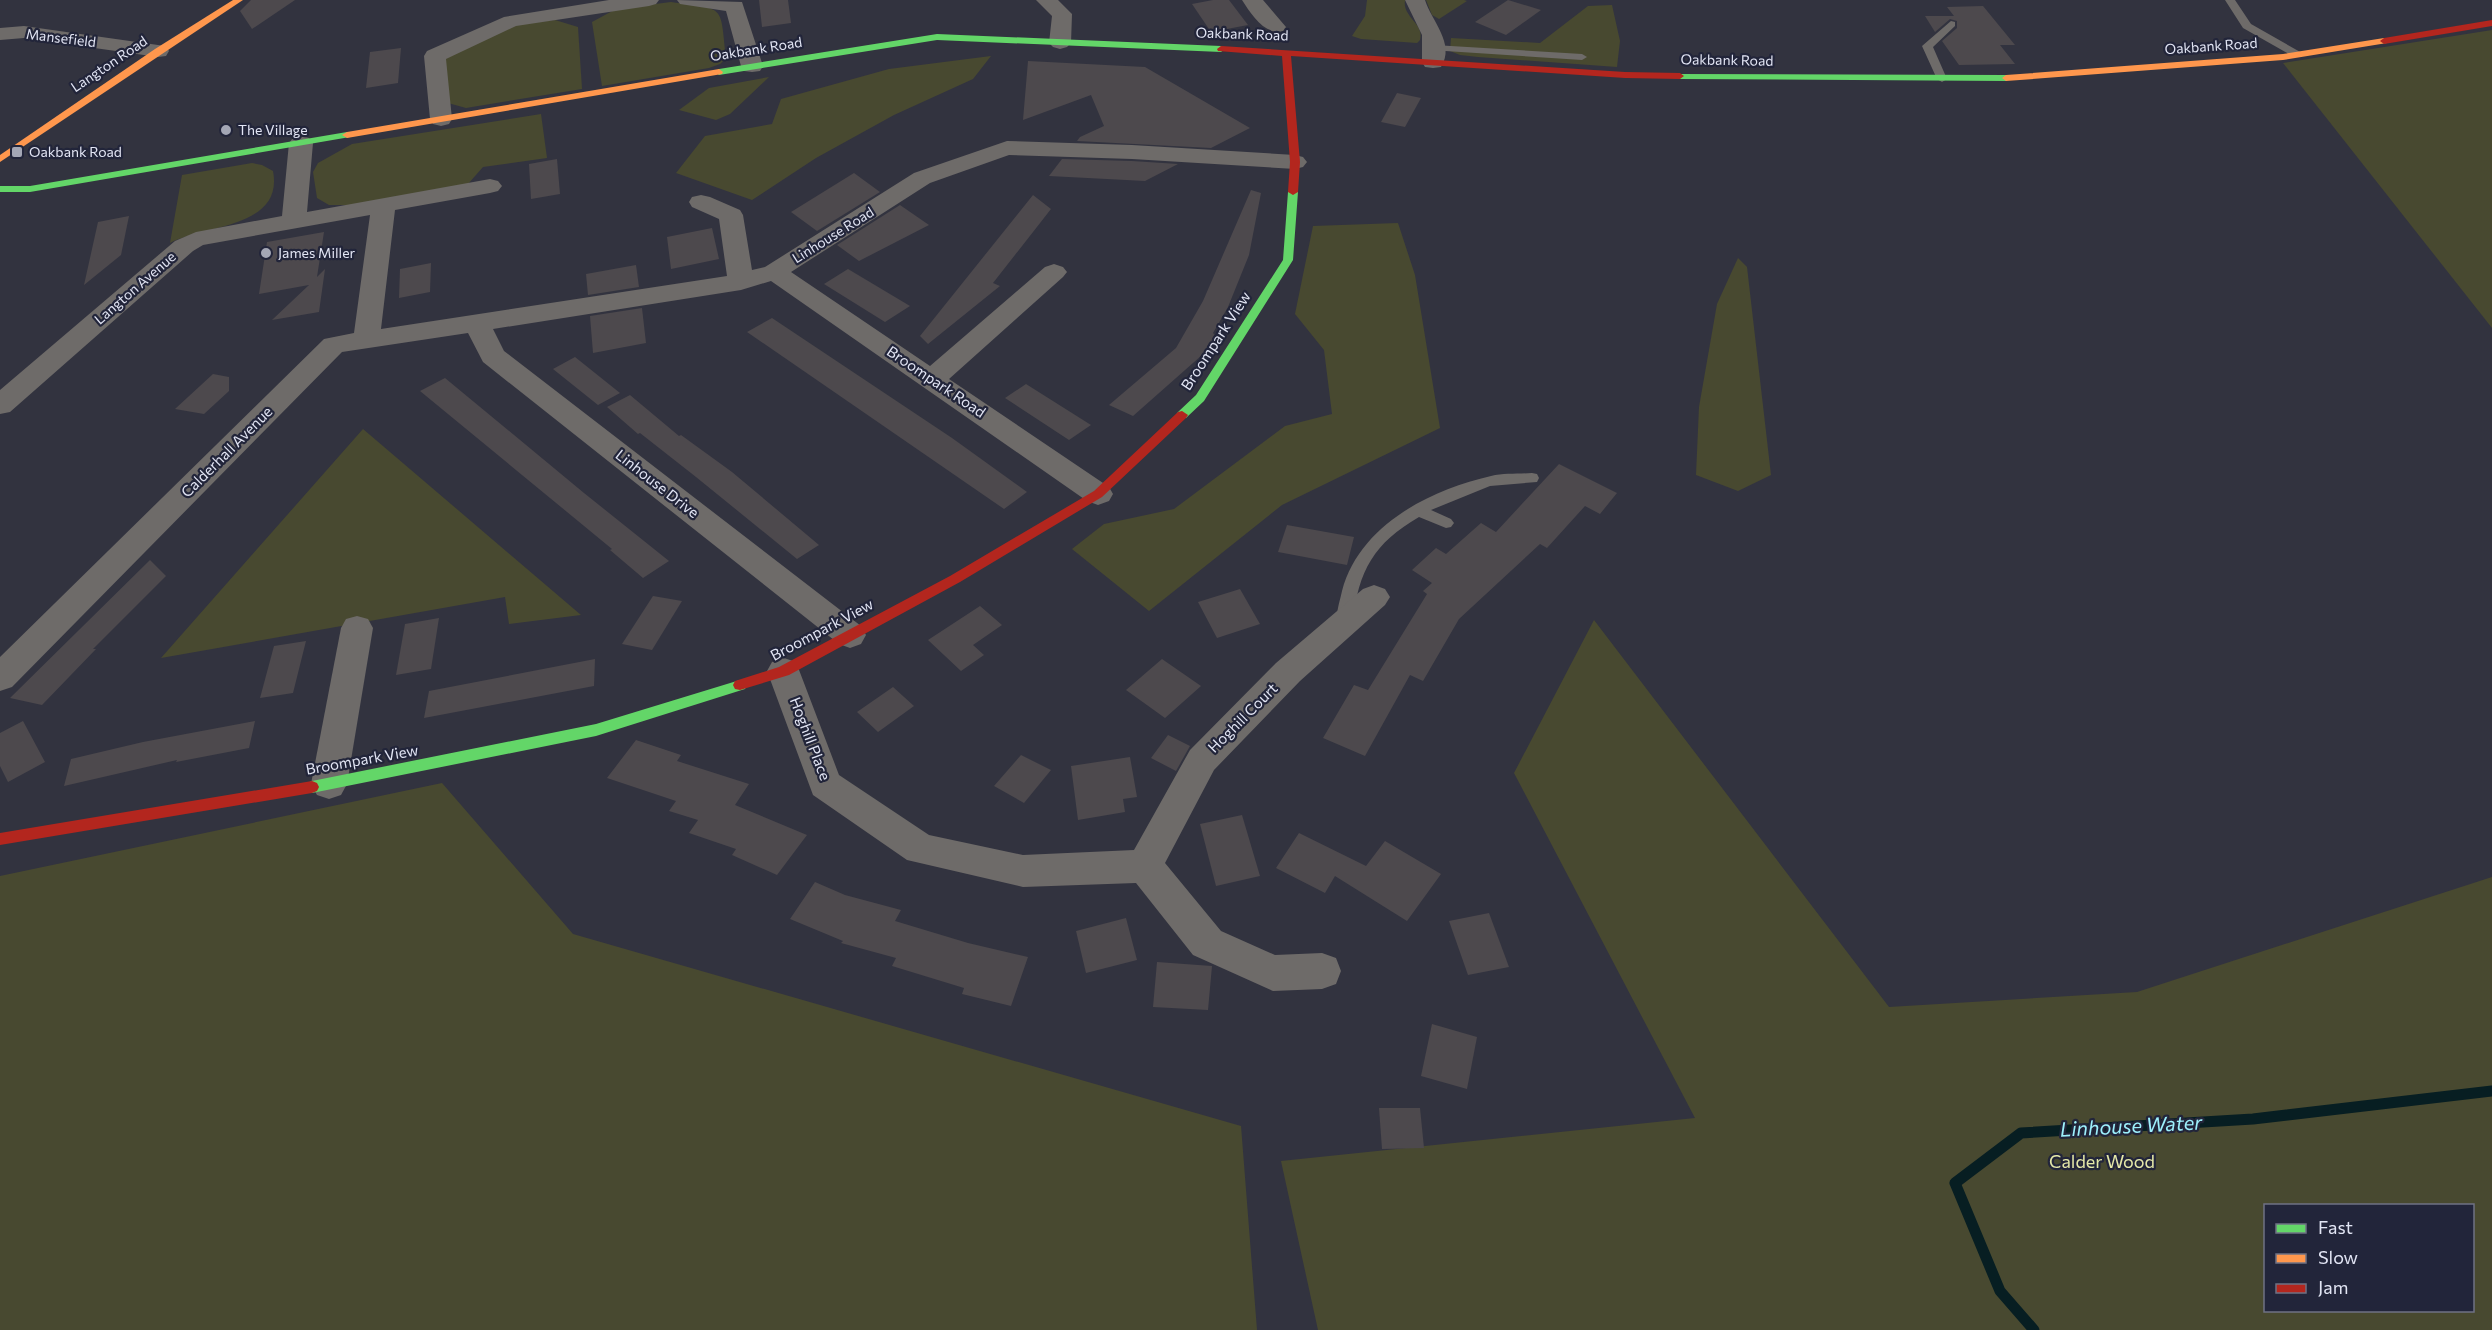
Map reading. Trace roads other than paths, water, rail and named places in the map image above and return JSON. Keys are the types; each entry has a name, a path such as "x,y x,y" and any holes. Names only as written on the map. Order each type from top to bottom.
{"street":[{"name":"Langton Road","path":"0,159 158,51 239,0"},
{"path":"441,119 435,56 511,21 649,0"},
{"path":"687,0 735,6 752,66"},
{"path":"1046,0 1062,14 1060,43"},
{"path":"1252,0 1276,27"},
{"path":"1415,0 1421,18 1431,31 1433,55"},
{"name":"Oakbank Road","path":"0,189 30,189 752,66 937,37 1286,52 1433,55 1625,75 1942,79 2030,77 2298,55 2492,23"},
{"name":"Mansefield","path":"0,34 24,32 158,51"},
{"name":"Broompark View","path":"0,839 329,784 597,729 784,671 955,579 1098,494 1200,398 1288,260 1294,162 1286,52"},
{"path":"294,219 301,143"},
{"name":"Linhouse Road","path":"366,340 741,282 774,272 922,178 1006,148 1132,152 1294,162"},
{"name":"Langton Avenue","path":"0,405 196,238 490,186"},
{"path":"701,202 731,215 741,282"},
{"path":"366,340 384,204"},
{"name":"Broompark Road","path":"774,272 1098,494"},
{"path":"932,379 1054,272"},
{"name":"Linhouse Drive","path":"477,323 493,356 850,635"},
{"name":"Calderhall Avenue","path":"0,678 334,345 366,340"},
{"name":"Hoghill Court","path":"1145,866 1202,760 1288,672 1374,597"},
{"path":"329,784 357,628"},
{"name":"Hoghill Place","path":"784,671 825,784 920,849 1023,872 1145,866"},
{"path":"1145,866 1207,943 1273,973 1323,971"}],"lane":[{"path":"2230,0 2247,26 2298,55"},
{"path":"1942,79 1927,46 1951,24"},
{"path":"1433,55 1582,57"},
{"path":"1345,622 1347,600 1368,550 1386,533 1419,511 1450,495 1492,480 1532,478"},
{"path":"1419,511 1446,523"}],"waterway":[{"name":"Linhouse Water","path":"2034,1330 2000,1291 1955,1183 2021,1133 2253,1119 2492,1091"}],"place":[{"name":"The Village","path":"226,130"},
{"name":"Oakbank Road","path":"17,152"},
{"name":"James Miller","path":"266,253"}],"park label":[{"name":"Calder Wood","path":"2102,1162"}]}
